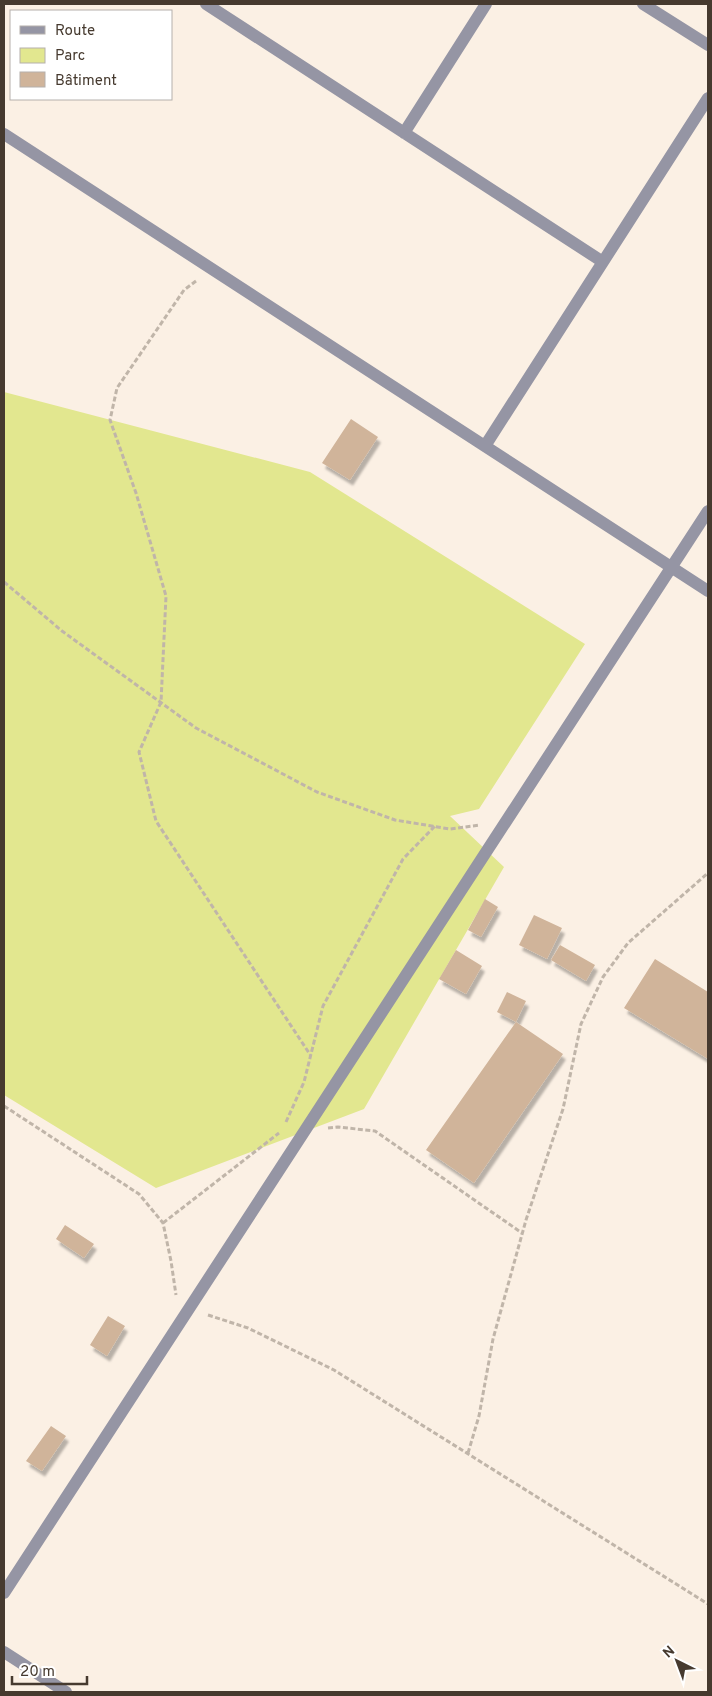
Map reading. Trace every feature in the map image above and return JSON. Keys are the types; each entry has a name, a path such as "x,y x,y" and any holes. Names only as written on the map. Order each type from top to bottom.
{"street":[{"path":"206,4 603,262"},
{"path":"404,133 486,4"},
{"path":"643,4 708,45"},
{"path":"485,446 708,98"},
{"path":"4,134 708,591"},
{"path":"4,1593 708,511"},
{"path":"4,1652 66,1692"}],"path":[{"path":"213,270 184,290 117,388 110,420 136,493 166,596 160,702 139,752 156,821 311,1056"},
{"path":"4,582 62,631 196,728 317,792 395,820 450,829 482,825"},
{"path":"286,1123 304,1082 323,1006 403,859 435,826"},
{"path":"468,1453 479,1416 493,1339 522,1233 564,1109 581,1024 603,977 628,943 708,873"},
{"path":"4,1106 139,1194 163,1223 176,1298 189,1308 248,1328 334,1370 708,1604"},
{"path":"163,1223 282,1131 304,1131 338,1127 376,1131 522,1233"}],"green space":[{"path":"4,392 310,472 585,644 479,809 450,816 504,867 364,1109 156,1188 4,1095"}],"building":[{"path":"351,419 378,437 350,480 322,463"},
{"path":"485,899 498,907 481,937 468,930"},
{"path":"534,915 562,928 547,959 519,945"},
{"path":"560,945 595,965 586,981 551,960"},
{"path":"456,950 482,966 466,994 439,979"},
{"path":"655,959 708,992 708,1059 624,1008"},
{"path":"507,992 526,1001 516,1022 497,1012"},
{"path":"516,1022 563,1054 474,1183 426,1150"},
{"path":"65,1225 94,1244 84,1258 56,1239"},
{"path":"108,1316 125,1326 107,1356 90,1345"},
{"path":"51,1426 66,1436 42,1471 26,1461"}]}
